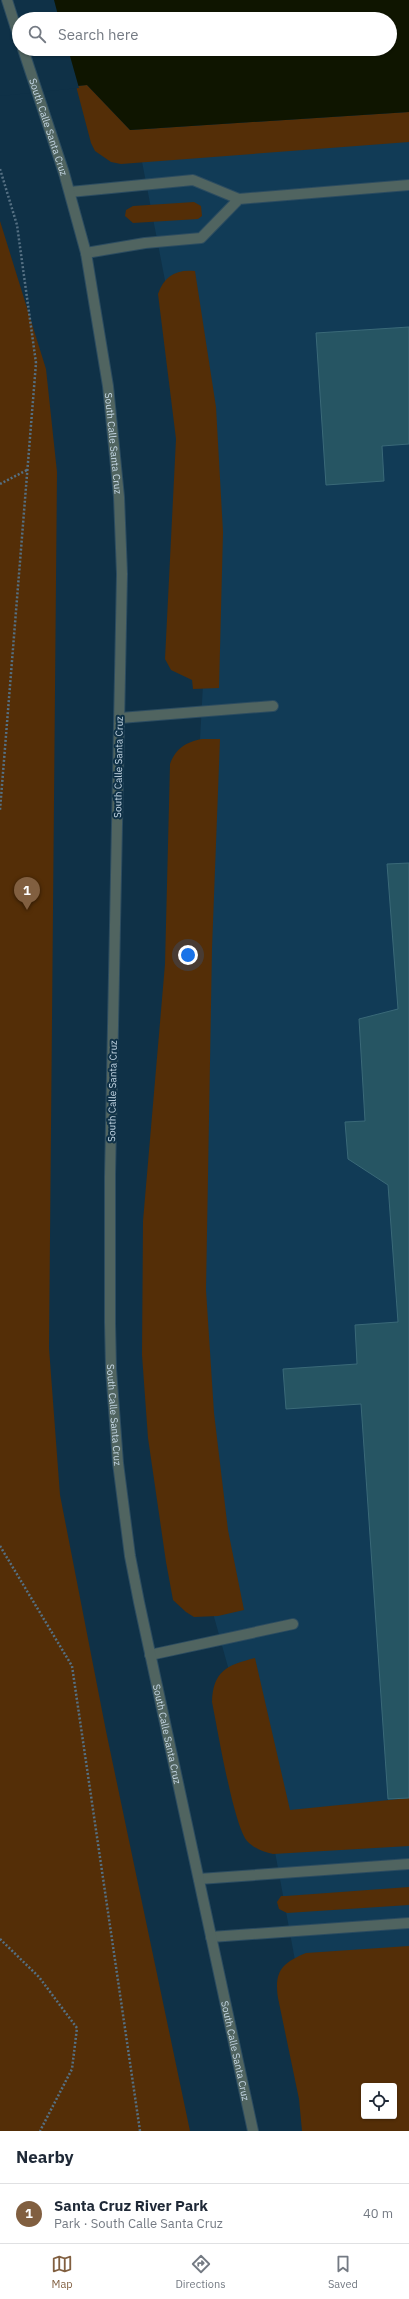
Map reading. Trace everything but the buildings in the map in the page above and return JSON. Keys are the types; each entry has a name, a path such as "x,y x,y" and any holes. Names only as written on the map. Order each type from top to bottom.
{"street":[{"path":"7,0 12,16"},
{"name":"South Calle Santa Cruz","path":"24,56 70,192 86,253 108,386 119,497 122,574 110,1176 111,1369 123,1508 150,1654 253,2131"},
{"path":"70,192 193,180 239,199 409,185"},
{"path":"86,253 146,243 201,238 239,199"},
{"path":"120,718 273,706"},
{"path":"150,1654 293,1624"},
{"path":"199,1879 409,1864"},
{"path":"211,1937 409,1922"}],"path":[{"path":"0,169 17,225 36,363 0,810"},
{"path":"0,484 28,470"},
{"path":"0,1546 72,1666 140,2131"},
{"path":"0,1939 39,1977 77,2028 72,2069 40,2131"}],"shaded area":[{"path":"0,0 409,0 409,112 130,130 87,85 0,94"},
{"path":"87,85 130,130 409,112 409,142 121,164 111,162 95,151 91,143 76,86"},
{"path":"409,123 409,2131 330,2131 306,2020 266,1803 192,1538 170,1289 204,666 180,358 138,141"},
{"path":"194,202 201,206 202,216 198,219 133,223 125,216 126,210 133,206"},
{"path":"0,221 46,369 57,472 49,1348 60,1495 106,1731 190,2131 0,2131"},
{"path":"182,271 195,271 216,407 223,532 219,688 193,689 192,680 171,670 165,659 176,439 158,294 167,278"},
{"path":"202,739 220,739 212,948 206,1290 214,1413 228,1530 244,1610 218,1616 194,1617 173,1600 148,1438 142,1355 143,1221 165,964 170,764 172,758 182,747 191,742"},
{"path":"255,1658 290,1810 409,1798 409,1846 273,1854 260,1850 248,1842 237,1818 212,1702 215,1683 223,1671 237,1663"},
{"path":"409,1887 409,1905 287,1913 279,1909 277,1902 281,1896"},
{"path":"409,1946 409,2131 302,2131 299,2099 277,1989 277,1981 282,1969 291,1960 306,1953"}],"pier":[{"path":"0,0 54,0 57,12 12,12 12,56 70,56 79,88 0,96"}],"place":[{"name":"Santa Cruz River Park","path":"27,910"}]}
